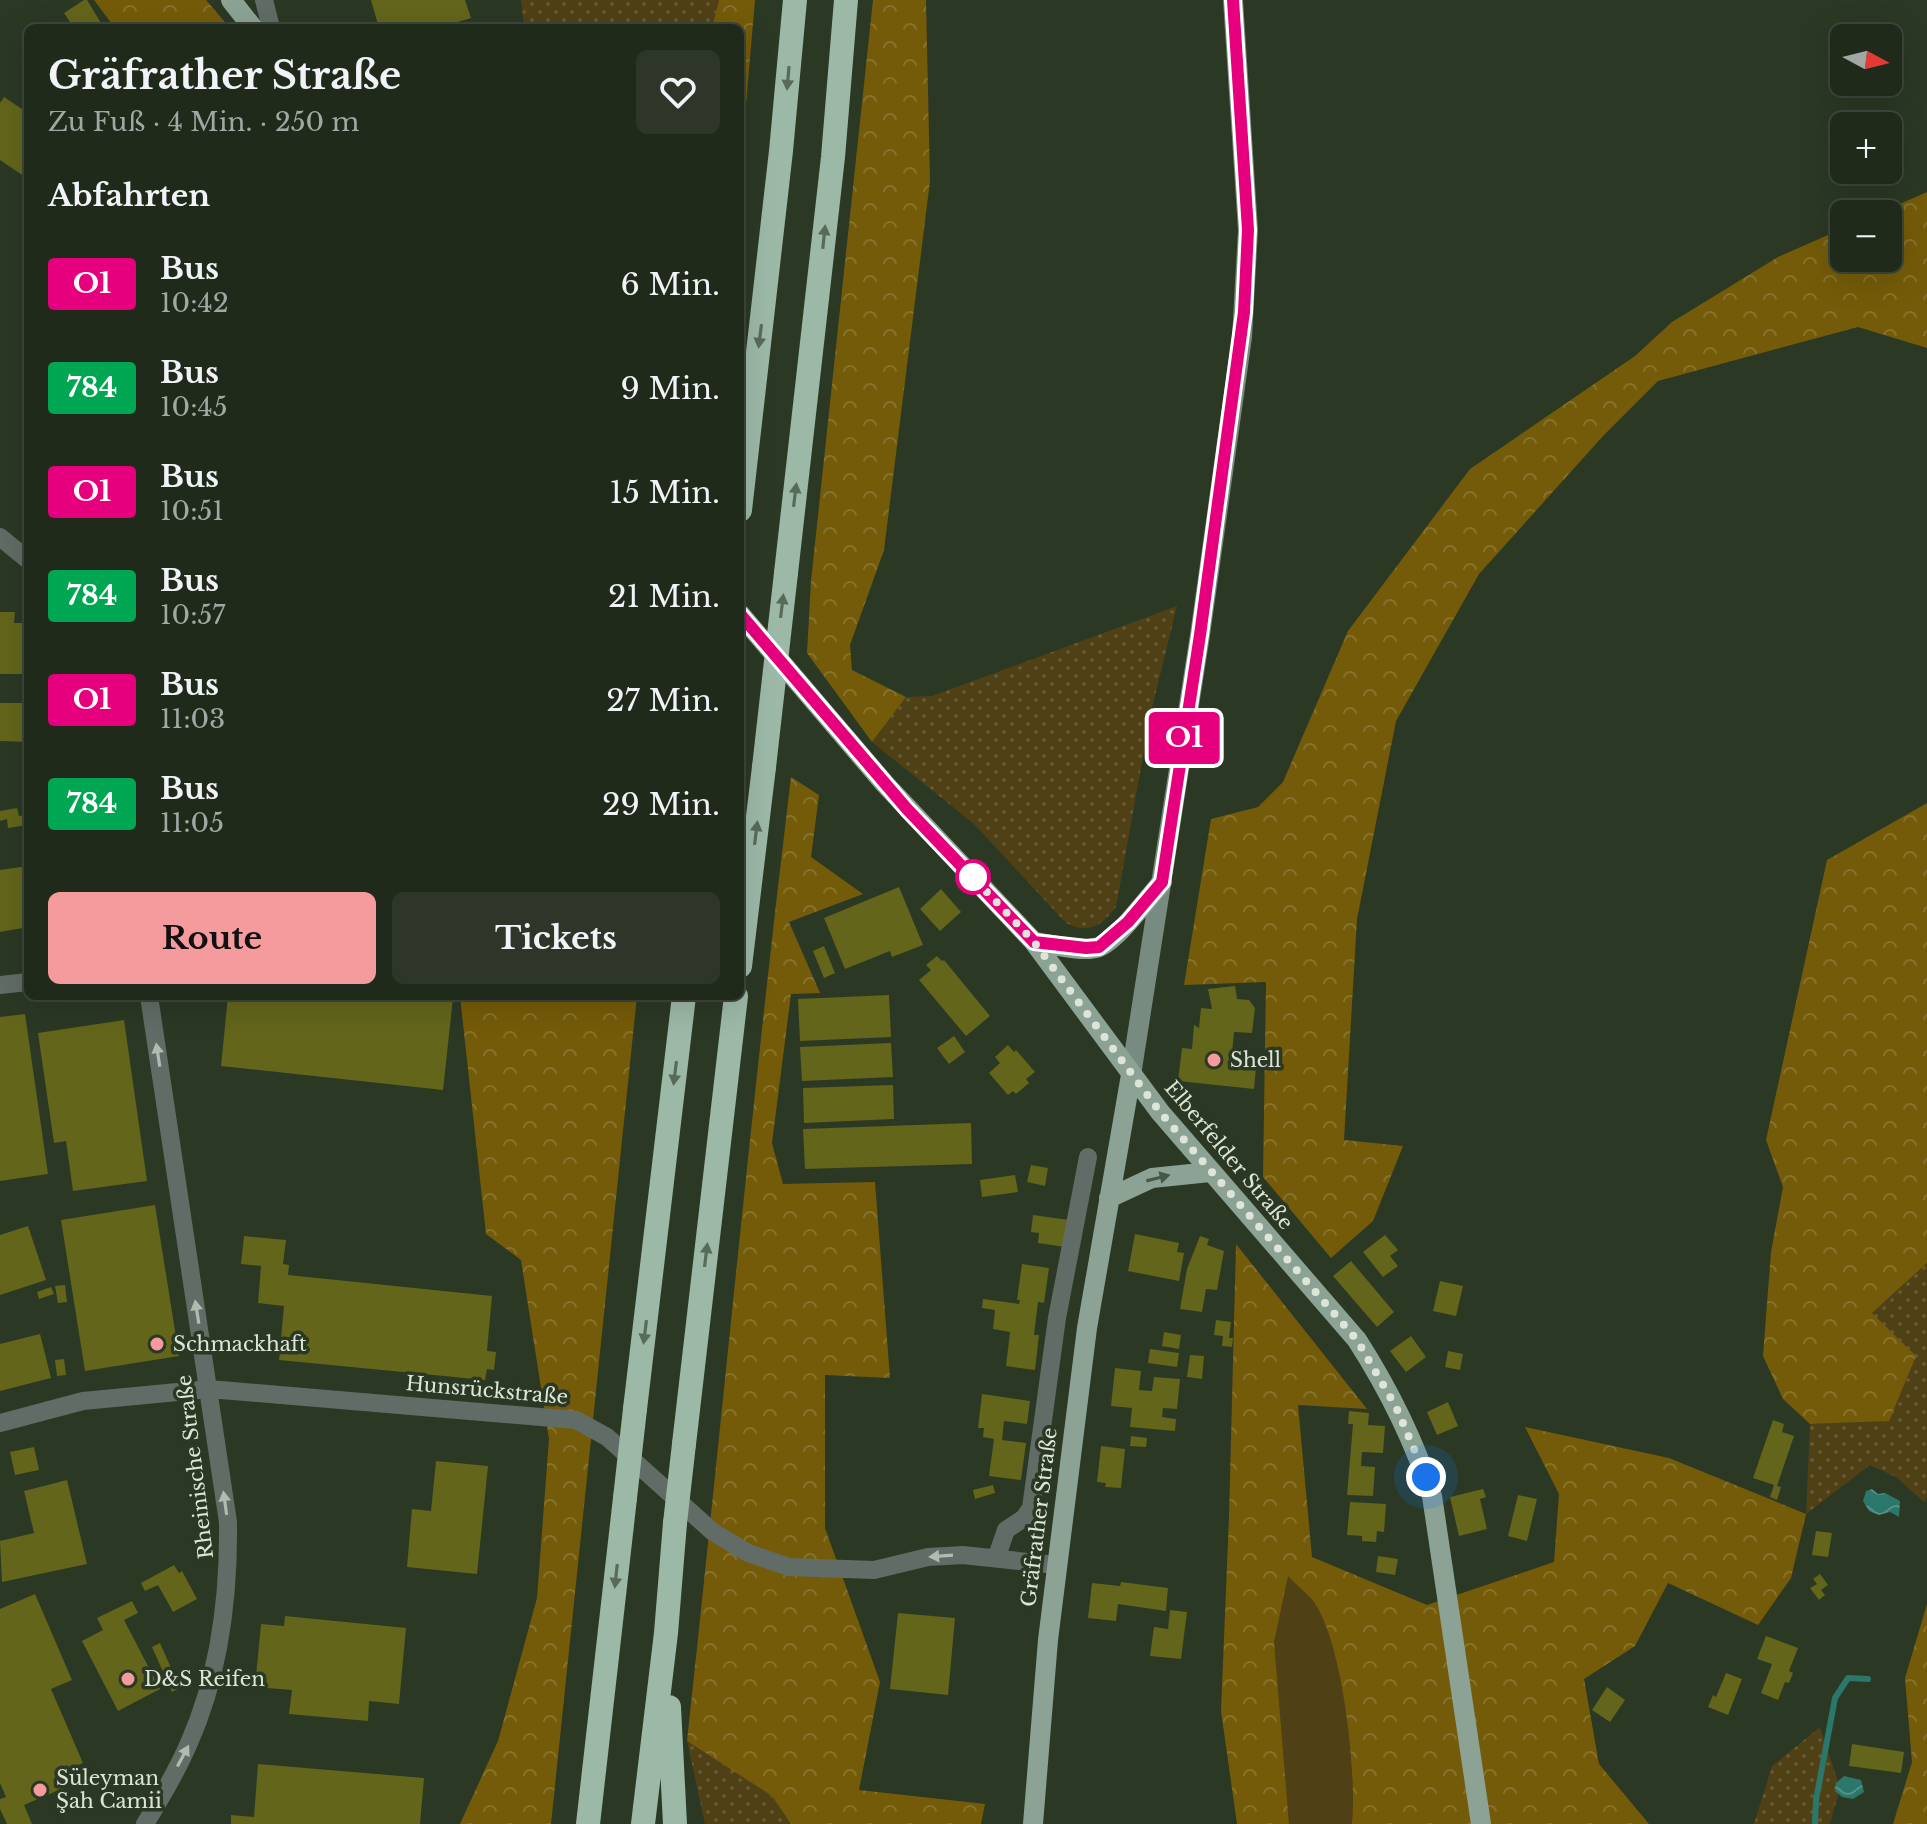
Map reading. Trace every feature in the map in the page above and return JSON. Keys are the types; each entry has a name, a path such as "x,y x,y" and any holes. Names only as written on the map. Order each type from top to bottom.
{"highway":[{"path":"744,475 795,0"},
{"path":"744,933 830,185 846,0"},
{"path":"588,1824 684,1000"},
{"path":"643,1824 736,1000"},
{"path":"666,1633 675,1824"}],"main road":[{"path":"231,0 250,24"},
{"path":"1131,1075 1200,635 1244,312 1248,230 1233,0"},
{"name":"Elberfelder Straße","path":"744,619 907,809 1034,942 1131,1075 1210,1172 1357,1340 1396,1407 1420,1457 1432,1496 1481,1824"},
{"path":"1034,942 1099,947 1128,922 1162,882"},
{"name":"Gräfrather Straße","path":"1033,1824 1056,1565 1087,1328 1131,1075"},
{"path":"1109,1198 1161,1176 1210,1172"}],"street":[{"path":"264,0 270,24"},
{"path":"0,537 24,557"},
{"path":"0,985 24,982"},
{"name":"Rheinische Straße","path":"145,1824 189,1744 209,1689 222,1630 228,1571 228,1522 150,1000"},
{"name":"Gräfrather Straße","path":"997,1556 1006,1530 1024,1518 1031,1508 1057,1318 1088,1157"},
{"name":"Hunsrückstraße","path":"0,1423 83,1401 209,1389 576,1420 607,1437 713,1532 748,1553 789,1567 874,1570 928,1557 963,1555 997,1556 1056,1565"}],"shaded area":[{"path":"521,0 719,0 713,24 524,24"},
{"path":"1177,606 1151,712 1116,907 1094,927 1074,926 1066,923 974,824 872,742 906,697 932,696"},
{"path":"1927,1263 1927,1497 1924,1502 1896,1477 1870,1465 1806,1514 1810,1424 1889,1421 1872,1313"},
{"path":"1288,1576 1314,1602 1333,1647 1350,1742 1352,1824 1289,1824 1274,1642"},
{"path":"1820,1727 1840,1788 1830,1824 1754,1824 1772,1766"},
{"path":"687,1741 772,1796 791,1824 705,1824"}],"green space":[{"path":"94,0 206,0 227,24 112,24"},
{"path":"719,0 755,0 744,128 744,24 713,24"},
{"path":"873,0 926,0 930,181 884,550 850,645 852,670 906,697 872,742 807,653 811,581"},
{"path":"1927,192 1927,348 1858,327 1658,381 1603,436 1479,574 1396,721 1357,919 1344,1140 1403,1146 1373,1221 1331,1258 1263,1177 1266,982 1184,985 1211,819 1258,807 1283,782 1348,631 1470,469 1635,356 1672,322 1778,257 1830,234 1830,272 1902,272 1902,203"},
{"path":"791,777 819,795 811,857 863,894 789,922 820,993 791,994 772,1143 783,1184 875,1182 890,1378 825,1375 825,1528 880,1682 859,1790 985,1804 981,1824 791,1824 772,1796 687,1741"},
{"path":"1927,803 1927,1263 1872,1313 1916,1356 1889,1421 1810,1424 1783,1399 1763,1356 1771,1252 1783,1187 1766,1140 1827,860"},
{"path":"460,1000 637,1000 551,1824 460,1824 498,1741 537,1598 549,1439 521,1260 486,1234"},
{"path":"1236,1244 1367,1409 1298,1405 1312,1557 1427,1605 1554,1562 1559,1494 1525,1427 1669,1458 1806,1514 1791,1578 1758,1625 1668,1583 1635,1646 1584,1679 1599,1764 1649,1824 1237,1824 1221,1711"},
{"path":"1927,1604 1927,1824 1893,1824 1912,1762 1905,1678"}],"water":[{"path":"1872,1489 1900,1501 1899,1517 1890,1512 1879,1515 1869,1511 1863,1501 1866,1491"},
{"path":"1844,1776 1861,1780 1864,1792 1853,1799 1842,1797 1835,1791 1836,1783"}],"building":[{"path":"87,0 102,24 71,24 64,13"},
{"path":"371,0 465,0 471,18 451,24 378,24"},
{"path":"4,97 24,110 24,176 0,160 0,103"},
{"path":"0,612 15,612 14,623 24,623 24,674 0,674"},
{"path":"0,703 24,703 24,742 0,741"},
{"path":"17,808 19,816 24,815 24,825 8,828 7,819 0,821 0,811"},
{"path":"24,867 24,928 0,932 0,870"},
{"path":"899,887 923,945 892,957 890,951 845,969 824,918"},
{"path":"941,889 961,912 940,931 920,909"},
{"path":"824,946 835,973 824,978 813,951"},
{"path":"937,956 944,960 990,1016 966,1036 919,980 931,970 926,965"},
{"path":"1235,986 1237,999 1249,1000 1255,1008 1252,1033 1234,1032 1232,1054 1257,1057 1254,1089 1178,1081 1182,1048 1192,1049 1194,1025 1199,1028 1201,1008 1212,1009 1208,989"},
{"path":"889,995 891,1037 800,1041 798,999"},
{"path":"228,1000 453,1000 443,1090 221,1066"},
{"path":"25,1014 48,1174 0,1181 0,1017"},
{"path":"124,1020 147,1181 73,1191 66,1141 54,1143 38,1033"},
{"path":"954,1036 965,1052 949,1064 937,1048"},
{"path":"891,1043 893,1077 802,1081 800,1047"},
{"path":"1008,1045 1035,1072 1026,1079 1029,1083 1016,1094 1013,1091 1008,1095 989,1073 1000,1063 995,1057"},
{"path":"893,1085 894,1119 804,1123 803,1088"},
{"path":"971,1123 972,1164 805,1169 803,1129"},
{"path":"1031,1165 1048,1168 1045,1186 1027,1182"},
{"path":"1015,1175 1018,1192 982,1197 980,1180"},
{"path":"155,1205 179,1356 85,1371 61,1220"},
{"path":"1033,1215 1069,1220 1065,1247 1038,1243 1039,1233 1031,1232"},
{"path":"28,1226 46,1280 0,1295 0,1235"},
{"path":"1135,1234 1179,1243 1177,1252 1184,1253 1179,1281 1128,1271"},
{"path":"1385,1235 1398,1250 1390,1256 1398,1266 1383,1277 1363,1252"},
{"path":"244,1236 286,1240 283,1264 289,1265 288,1275 492,1296 487,1351 496,1352 494,1370 487,1369 485,1380 279,1360 284,1306 258,1303 261,1266 241,1264"},
{"path":"1200,1236 1209,1239 1207,1245 1224,1251 1217,1290 1206,1289 1202,1312 1180,1309 1187,1269"},
{"path":"1351,1261 1394,1312 1377,1327 1333,1276"},
{"path":"1022,1264 1049,1268 1044,1303 1038,1302 1034,1335 1039,1335 1035,1370 1006,1366 1010,1332 993,1329 995,1310 982,1308 983,1299 1019,1304"},
{"path":"1440,1281 1463,1286 1456,1316 1433,1311"},
{"path":"65,1285 67,1302 58,1303 55,1286"},
{"path":"51,1287 54,1294 39,1299 37,1292"},
{"path":"1216,1320 1231,1322 1229,1338 1233,1338 1232,1347 1222,1346 1223,1336 1214,1335"},
{"path":"1164,1332 1181,1335 1179,1349 1162,1346"},
{"path":"40,1334 51,1378 0,1391 0,1344"},
{"path":"1411,1336 1426,1357 1406,1372 1390,1351"},
{"path":"1150,1349 1179,1353 1177,1367 1148,1363"},
{"path":"1448,1351 1463,1354 1460,1370 1445,1367"},
{"path":"1190,1355 1204,1356 1202,1379 1187,1377"},
{"path":"64,1359 66,1375 57,1376 55,1360"},
{"path":"1115,1368 1141,1371 1139,1390 1152,1391 1154,1377 1180,1379 1177,1409 1163,1408 1162,1417 1176,1419 1175,1431 1130,1427 1132,1408 1111,1406"},
{"path":"982,1394 1030,1401 1027,1424 1004,1421 1002,1440 1026,1443 1021,1480 989,1476 994,1439 983,1437 984,1428 978,1428"},
{"path":"1448,1402 1458,1426 1437,1435 1427,1412"},
{"path":"1349,1411 1369,1413 1368,1425 1385,1426 1383,1453 1362,1452 1361,1466 1375,1467 1373,1496 1347,1495 1353,1424 1348,1424"},
{"path":"1773,1420 1784,1424 1782,1432 1794,1436 1777,1486 1781,1487 1777,1500 1770,1497 1774,1485 1753,1478"},
{"path":"1131,1436 1147,1438 1146,1447 1130,1446"},
{"path":"1101,1446 1125,1449 1121,1488 1105,1487 1106,1483 1097,1482"},
{"path":"34,1447 39,1470 15,1475 10,1452"},
{"path":"436,1461 488,1466 477,1574 407,1567 412,1509 431,1511"},
{"path":"67,1480 87,1564 2,1582 0,1541 34,1533 24,1491"},
{"path":"993,1485 995,1493 975,1499 973,1490"},
{"path":"1483,1489 1486,1497 1480,1499 1487,1529 1459,1536 1450,1497"},
{"path":"1518,1495 1537,1499 1527,1541 1508,1536"},
{"path":"1350,1502 1386,1504 1384,1532 1377,1531 1376,1542 1362,1541 1362,1536 1347,1535"},
{"path":"1816,1531 1832,1533 1828,1557 1812,1555"},
{"path":"1378,1556 1398,1559 1395,1575 1376,1572"},
{"path":"174,1565 179,1573 182,1571 197,1599 173,1612 158,1585 145,1591 141,1583"},
{"path":"1820,1574 1828,1585 1821,1590 1825,1595 1819,1600 1810,1588 1817,1584 1813,1579"},
{"path":"1121,1582 1168,1588 1166,1611 1118,1604 1116,1621 1088,1618 1092,1583 1120,1586"},
{"path":"35,1594 72,1680 51,1689 83,1763 69,1769 75,1783 24,1805 32,1824 7,1824 0,1809 0,1799 6,1797 0,1783 0,1609"},
{"path":"132,1601 138,1613 124,1620 160,1689 118,1711 82,1641 103,1630 97,1618"},
{"path":"1170,1610 1187,1612 1181,1659 1150,1656 1154,1627 1168,1629"},
{"path":"898,1613 955,1618 948,1695 890,1689"},
{"path":"285,1616 406,1628 399,1704 369,1701 368,1721 289,1714 292,1690 255,1687 261,1624 284,1626"},
{"path":"1766,1636 1798,1648 1789,1671 1793,1673 1789,1683 1785,1682 1778,1700 1761,1693 1772,1664 1757,1659"},
{"path":"160,1643 180,1688 172,1692 152,1647"},
{"path":"1726,1673 1742,1679 1728,1715 1708,1707"},
{"path":"1607,1687 1625,1700 1610,1722 1592,1710"},
{"path":"1852,1744 1904,1752 1901,1773 1849,1766"},
{"path":"258,1764 424,1778 420,1824 231,1824 231,1815 254,1817"}],"waterway":[{"path":"1815,1824 1816,1800 1835,1698 1848,1678 1868,1679"}],"bus line":[{"name":"O1","path":"744,619 907,809 1034,942 1099,947 1128,922 1162,882 1200,635 1242,337 1246,288 1248,230 1233,0"}],"place":[{"name":"Shell","path":"1214,1060"},
{"name":"Schmackhaft","path":"157,1344"},
{"name":"D&S Reifen","path":"128,1679"},
{"name":"Süleyman Şah Camii","path":"40,1790"}],"route":[{"path":"973,877 970,874 1034,942 1160,1112 1357,1340 1396,1407 1426,1477"}]}
